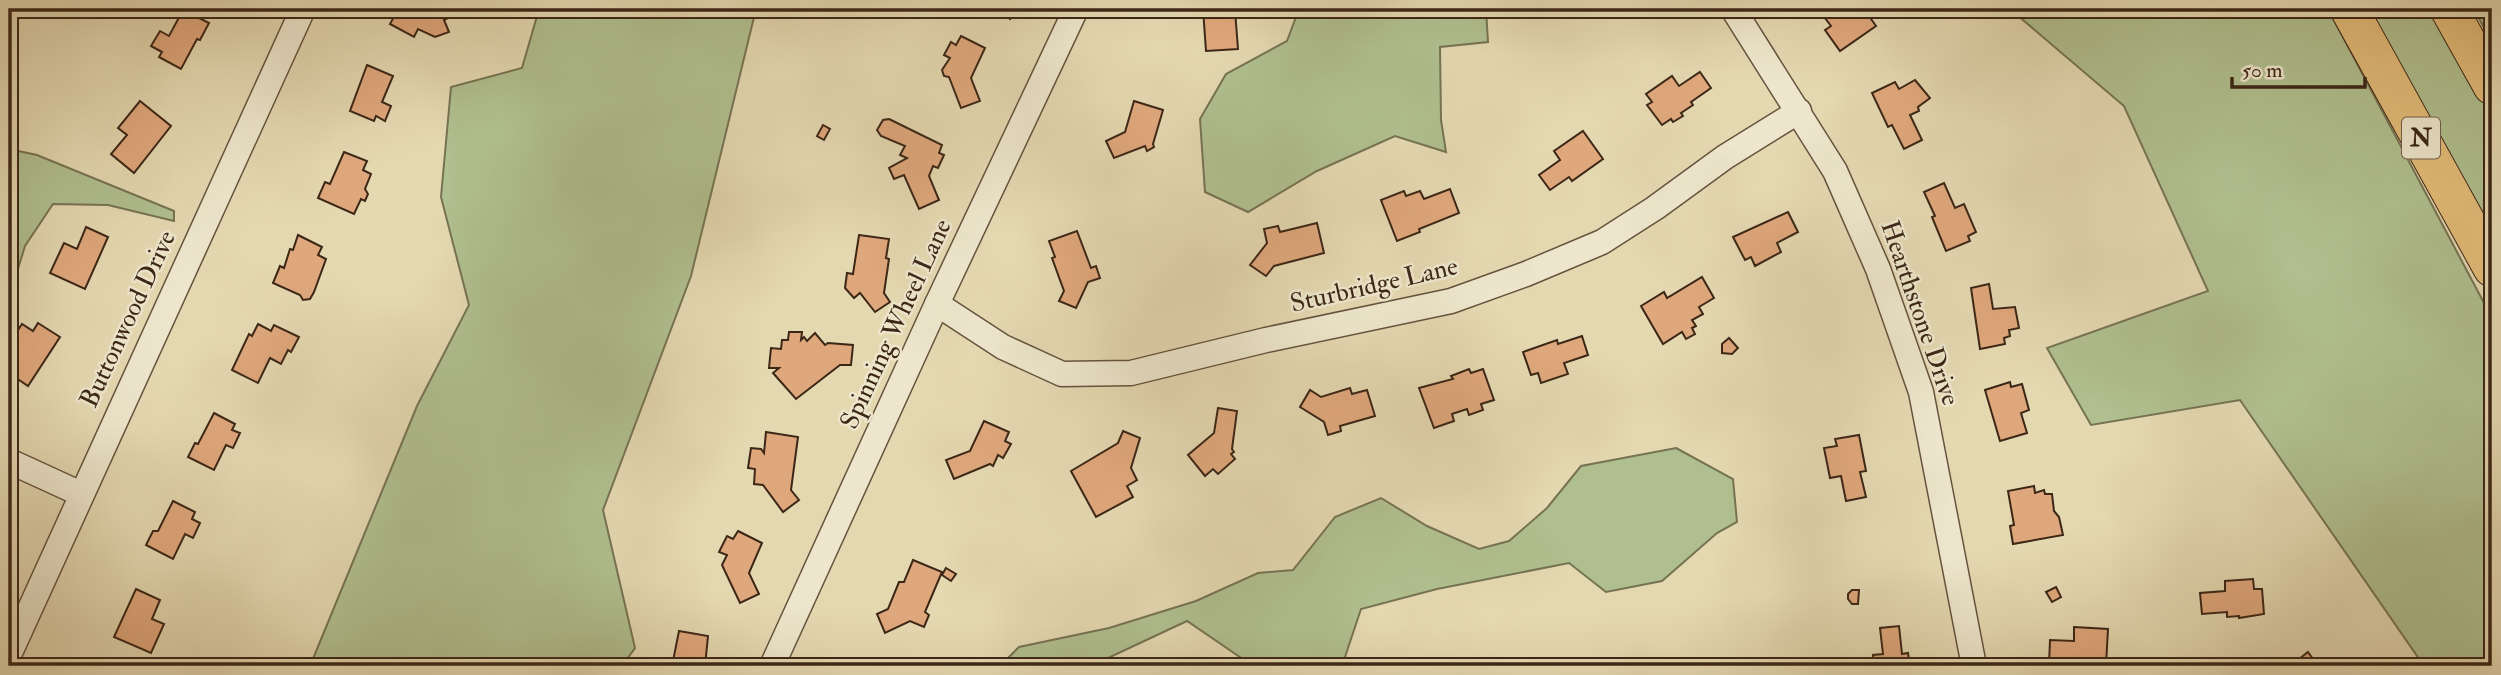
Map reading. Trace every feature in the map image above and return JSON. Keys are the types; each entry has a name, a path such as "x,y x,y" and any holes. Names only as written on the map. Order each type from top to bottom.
{"highway":[{"name":"N","path":"2349,9 2492,268"},
{"path":"2449,9 2492,86"}],"street":[{"name":"Buttonwood Drive","path":"9,655 303,9"},
{"name":"Spinning Wheel Lane","path":"772,666 937,304 1076,9"},
{"name":"Hearthstone Drive","path":"1733,9 1835,171 1878,268 1921,392 1975,666"},
{"name":"Sturbridge Lane","path":"937,304 1003,347 1062,374 1131,373 1266,340 1451,301 1527,274 1602,242 1656,208 1725,157 1799,111"},
{"path":"9,461 81,494"}],"green space":[{"path":"539,9 756,9 691,276 603,510 635,648 622,666 310,666 417,406 469,305 441,197 451,87 522,68"},
{"path":"1299,9 1486,9 1488,42 1440,47 1441,120 1446,152 1395,136 1317,171 1248,212 1205,192 1200,119 1226,74 1287,41"},
{"path":"2010,9 2328,9 2492,318 2492,666 2424,666 2240,400 2091,425 2047,348 2208,291 2124,106"},
{"path":"2357,9 2430,9 2492,116 2492,257"},
{"path":"2474,9 2492,9 2492,43"},
{"path":"9,149 37,155 174,211 174,221 108,205 53,204 25,246 9,298"},
{"path":"1676,448 1733,479 1737,522 1717,533 1662,581 1606,592 1569,563 1437,589 1361,609 1342,666 1253,666 1187,621 1091,666 1000,666 1019,647 1109,628 1196,601 1258,573 1293,570 1335,517 1381,498 1427,526 1479,549 1509,541 1547,508 1581,466"}],"building":[{"path":"398,9 449,9 446,11 448,18 444,20 449,32 435,37 418,29 414,37 390,24"},
{"path":"1002,9 1022,9 1010,19"},
{"path":"1203,9 1242,9 1235,10 1238,49 1206,51"},
{"path":"1818,9 1864,9 1876,26 1840,51 1825,30 1831,26"},
{"path":"183,10 209,23 181,69 159,57 162,52 151,46 160,31 169,36"},
{"path":"961,36 985,48 971,78 980,101 961,108 949,77 944,76 942,70 950,58 944,55 951,42 956,45"},
{"path":"367,65 393,76 382,102 391,106 385,121 376,116 374,121 350,111"},
{"path":"1700,72 1711,88 1691,102 1693,105 1681,113 1683,116 1662,125 1647,105 1652,102 1646,94 1672,76 1679,86"},
{"path":"1915,80 1930,98 1918,107 1919,111 1910,115 1922,140 1904,149 1892,125 1888,127 1872,93 1895,82 1899,89"},
{"path":"140,101 171,126 134,173 111,154 127,135 118,128"},
{"path":"1134,101 1163,110 1154,147 1147,151 1145,146 1114,158 1106,141 1125,132"},
{"path":"889,119 942,145 939,153 944,155 938,168 933,166 929,176 939,200 919,209 904,175 894,179 889,168 907,158 900,155 905,146 881,136 877,130 883,120"},
{"path":"823,125 830,129 824,140 817,136"},
{"path":"1583,131 1603,159 1572,181 1569,177 1550,190 1539,175 1560,160 1554,151"},
{"path":"344,152 367,161 363,170 371,174 365,189 368,194 365,201 361,199 354,214 318,198 325,182 330,184"},
{"path":"1944,183 1955,208 1964,204 1976,232 1968,236 1970,241 1946,251 1924,192"},
{"path":"1450,189 1459,213 1397,241 1381,200 1404,191 1406,196 1420,191 1424,199"},
{"path":"1788,212 1798,232 1777,243 1781,252 1755,266 1751,257 1745,260 1733,237"},
{"path":"1317,223 1324,253 1274,266 1266,276 1250,265 1267,243 1264,229 1278,226 1280,232"},
{"path":"86,227 108,237 85,289 50,273 64,243 77,249"},
{"path":"1077,231 1091,268 1096,266 1100,278 1088,282 1076,308 1059,301 1064,291 1049,241"},
{"path":"298,235 322,247 318,255 326,259 314,292 310,299 303,300 300,295 273,283 280,266 284,268"},
{"path":"859,235 889,239 884,293 890,302 875,312 860,293 854,298 845,288 847,273 853,274"},
{"path":"1702,277 1714,298 1699,307 1703,314 1692,320 1696,326 1692,328 1695,334 1686,339 1682,332 1663,344 1641,306 1664,292 1667,298"},
{"path":"1989,284 1993,309 2015,307 2019,328 2009,330 2010,336 2004,338 2005,344 1980,349 1971,288"},
{"path":"38,323 60,337 28,386 9,373 9,344 22,324 33,331"},
{"path":"258,324 271,331 274,325 299,337 281,364 270,358 258,383 232,370 249,334 252,336"},
{"path":"789,332 802,332 801,340 804,337 807,341 815,333 825,345 853,345 851,365 840,365 796,399 773,373 779,368 769,368 771,348 781,349 782,340 788,340"},
{"path":"1582,336 1588,355 1564,363 1568,374 1541,383 1538,373 1531,375 1523,352 1557,340 1558,344"},
{"path":"1729,338 1738,348 1732,354 1722,353 1722,344"},
{"path":"1469,369 1471,373 1483,369 1494,400 1481,404 1483,410 1469,415 1467,409 1452,414 1454,421 1434,428 1419,388 1453,379 1451,376"},
{"path":"2010,382 2011,387 2022,384 2029,410 2021,413 2027,433 2000,441 1985,390"},
{"path":"1350,388 1352,394 1367,390 1375,416 1340,426 1341,431 1328,435 1324,422 1300,407 1310,390 1321,397"},
{"path":"1218,408 1237,411 1232,449 1234,452 1231,454 1235,459 1218,474 1213,469 1205,476 1188,455 1214,433"},
{"path":"214,413 235,424 232,430 240,433 233,448 226,445 214,470 188,457"},
{"path":"984,421 1009,432 1005,441 1011,444 1003,458 998,455 993,466 990,464 954,479 946,460 970,451"},
{"path":"1123,431 1140,438 1131,468 1137,480 1127,486 1133,497 1096,517 1071,471 1118,443"},
{"path":"766,432 798,437 791,490 799,500 783,512 763,485 754,484 755,469 748,468 751,448 761,449 764,453"},
{"path":"1859,435 1866,471 1860,472 1866,497 1846,501 1841,476 1830,478 1824,448 1837,446 1835,439"},
{"path":"2034,486 2035,493 2044,490 2045,494 2052,494 2054,511 2059,517 2063,535 2013,544 2010,526 2014,525 2008,491"},
{"path":"173,501 195,512 192,519 200,523 193,538 185,534 173,559 146,545 153,531 158,531"},
{"path":"738,531 762,543 749,573 759,594 740,603 722,565 727,555 719,552 727,536 733,539"},
{"path":"913,560 942,572 925,612 929,615 924,627 910,621 885,633 877,614 888,609 899,582 904,582"},
{"path":"946,568 956,574 951,581 942,575"},
{"path":"2253,579 2254,589 2262,589 2264,614 2239,618 2227,617 2227,612 2202,614 2200,593 2225,591 2225,581"},
{"path":"2056,587 2061,597 2052,602 2046,592"},
{"path":"136,589 160,600 152,619 164,624 151,653 114,637"},
{"path":"1852,590 1859,590 1858,604 1852,604 1848,599"},
{"path":"1899,626 1902,654 1908,653 1910,666 1874,666 1873,655 1883,654 1880,628"},
{"path":"2074,627 2108,629 2106,666 2049,665 2050,640 2074,641"},
{"path":"679,631 708,636 705,666 672,666"},
{"path":"2308,652 2318,666 2290,666"}]}
